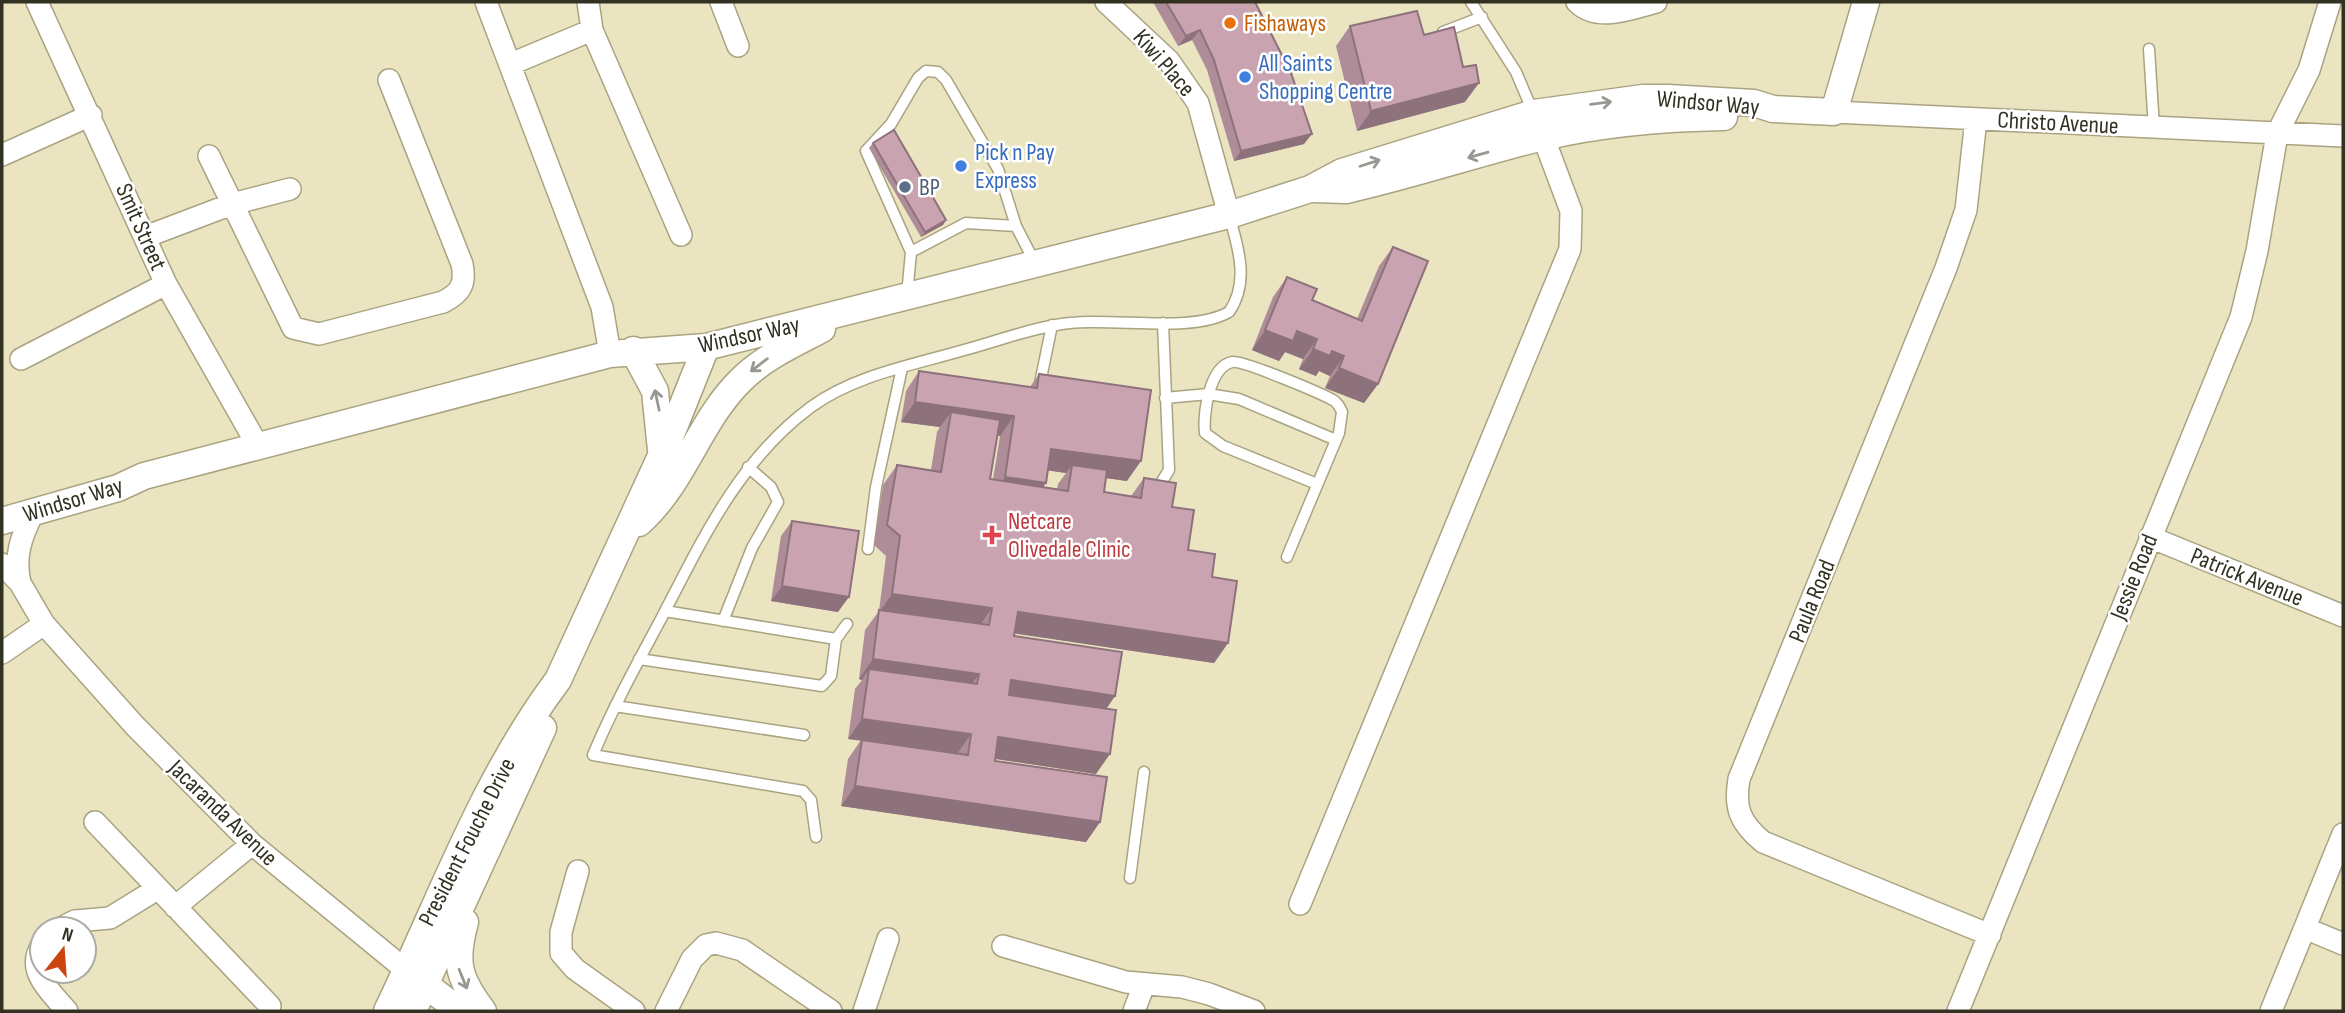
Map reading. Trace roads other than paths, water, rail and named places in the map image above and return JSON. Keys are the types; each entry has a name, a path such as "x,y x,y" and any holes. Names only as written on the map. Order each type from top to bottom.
{"street":[{"name":"Smit Street","path":"37,2 166,284 258,446"},
{"path":"486,2 602,307 622,352 656,391 662,455"},
{"path":"588,2 592,30 681,235"},
{"path":"721,2 738,46"},
{"name":"Kiwi Place","path":"1106,2 1169,61 1198,103 1228,215"},
{"path":"1577,2 1594,12 1608,13 1657,2"},
{"path":"1834,112 1866,2"},
{"name":"Jessie Road","path":"1958,1011 2241,317 2257,251 2277,134 2309,70 2330,2"},
{"path":"511,64 592,30"},
{"path":"209,156 284,315 293,328 319,334 452,298 464,282 462,264 389,80"},
{"name":"Windsor Way","path":"2,521 118,488 144,476 622,352 706,347 1228,215 1310,189 1346,190 1539,125 1757,116 1773,109"},
{"name":"Christo Avenue","path":"1773,109 2343,136"},
{"path":"2,155 91,115"},
{"name":"Paula Road","path":"1976,120 1971,186 1951,256 1740,779 1736,798 1739,817 1763,842 1990,935"},
{"path":"1300,904 1570,249 1571,211 1539,125"},
{"path":"145,237 232,204 290,189"},
{"path":"21,359 166,284"},
{"path":"626,534 661,500 739,381 760,363 861,309"},
{"name":"President Fouche Drive","path":"387,1011 416,978 480,866 551,710 558,680 662,455 706,347"},
{"name":"Windsor Way","path":"2,507 114,478 144,476"},
{"name":"Jacaranda Avenue","path":"20,583 16,558 33,513"},
{"name":"Patrick Avenue","path":"2150,537 2343,616"},
{"name":"Jacaranda Avenue","path":"2,564 20,583 44,624 135,726 252,844 460,1011"},
{"path":"2,653 44,624"},
{"name":"President Fouche Drive","path":"413,1011 416,978 473,820 539,705 558,680"},
{"path":"95,822 270,1006"},
{"path":"2271,1011 2307,929 2343,834"},
{"path":"175,907 252,844"},
{"path":"480,866 461,937 458,963 464,984 483,1011"},
{"path":"578,871 561,932 561,953 575,969 634,1011"},
{"path":"98,919 110,918 158,889"},
{"path":"2307,929 2343,944"},
{"path":"864,1011 888,939"},
{"path":"666,1011 692,958 706,945 716,943 725,943 742,950 831,1011"},
{"path":"1003,946 1103,976 1209,994 1254,1011"},
{"path":"45,985 67,1011"},
{"path":"1134,1011 1144,985"}],"lane":[{"path":"1471,2 1516,72 1539,125"},
{"path":"1434,35 1482,18"},
{"path":"2150,49 2154,128"},
{"path":"907,298 912,252 866,151 891,124 918,78 926,71 942,74 998,169 1016,226 1035,264"},
{"path":"816,836 811,800 803,792 593,755 615,706 715,514 748,467 811,407 842,388 1052,325 1100,320 1163,323 1221,317 1237,301 1241,262 1228,215"},
{"path":"912,252 966,223 1016,226"},
{"path":"1144,499 1155,492 1169,470 1163,323"},
{"path":"1026,394 1035,394 1039,387 1052,325"},
{"path":"1287,557 1336,440 1343,421 1342,412 1334,401 1243,363 1232,362 1224,366 1208,394 1205,433 1212,441 1317,484"},
{"path":"868,549 876,487 902,368"},
{"path":"1165,398 1208,394 1239,399 1336,440"},
{"path":"723,621 752,548 778,502 771,487 748,467"},
{"path":"665,611 836,639"},
{"path":"639,659 822,686 833,670 836,639 846,624"},
{"path":"615,706 804,735"},
{"path":"1130,878 1144,772"}],"place":[{"name":"Fishaways","path":"1230,23"},
{"name":"All Saints Shopping Centre","path":"1245,77"},
{"name":"Pick n Pay Express","path":"961,166"},
{"name":"BP","path":"905,187"},
{"name":"Netcare Olivedale Clinic","path":"992,535"}]}
